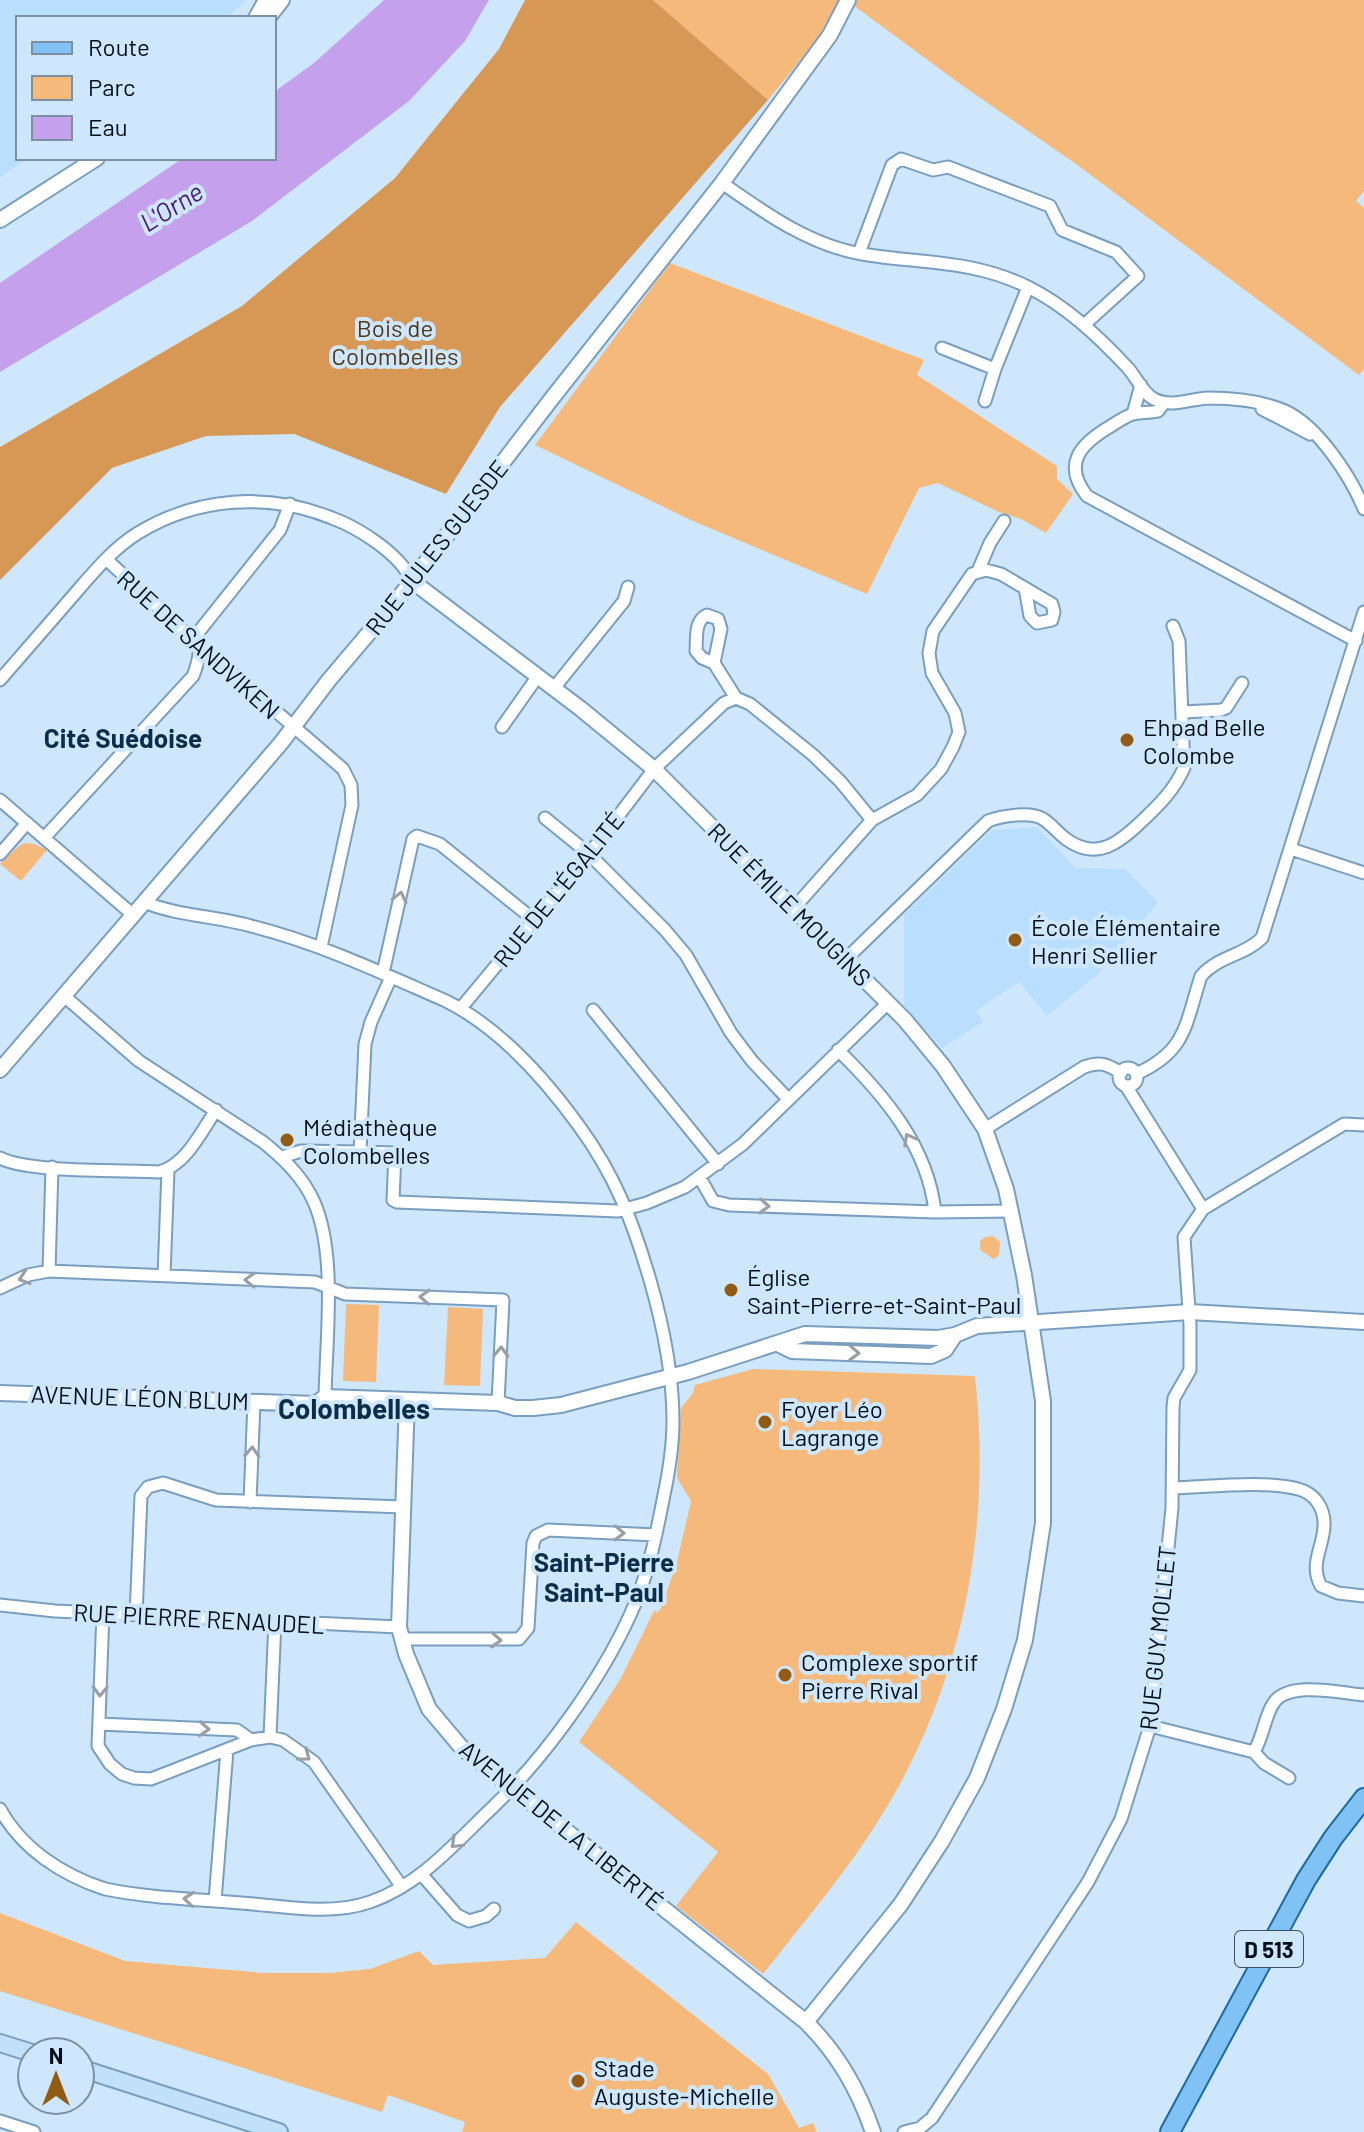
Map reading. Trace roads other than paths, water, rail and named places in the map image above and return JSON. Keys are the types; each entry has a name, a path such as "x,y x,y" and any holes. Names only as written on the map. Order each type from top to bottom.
{"main road":[{"name":"D 513","path":"1168,2132 1306,1880 1364,1798"},
{"path":"96,2073 279,2132"}],"street":[{"path":"270,16 282,0"},
{"name":"RUE JULES GUESDE","path":"0,1069 293,728 412,581 722,183 830,35 846,2"},
{"path":"859,253 892,165 901,159 933,170 948,167 1050,206 1062,230 1116,252 1138,276 1085,324"},
{"path":"0,220 94,160"},
{"path":"722,183 773,219 810,238 859,253 946,262 991,271 1028,287 1085,324 1130,370 1151,398 1164,403 1223,398 1253,403 1284,423 1314,436 1345,470 1364,509"},
{"path":"985,401 1028,287"},
{"path":"942,348 995,369"},
{"path":"1133,414 1141,385"},
{"path":"1164,403 1158,411 1133,414 1102,431 1081,450 1075,460 1078,484 1087,496 1356,641"},
{"path":"0,680 106,559 138,533 193,507 247,501 290,504 352,526 406,566 412,581"},
{"path":"44,838 193,676 200,646 197,634 280,530 290,504"},
{"path":"978,571 1004,521"},
{"name":"RUE DE SANDVIKEN","path":"106,559 200,646 343,769 351,785 352,805 321,947"},
{"path":"794,908 872,820 917,795 941,769 953,747 959,732 955,713 932,673 929,653 933,631 958,591 978,571 1001,574 1025,588"},
{"name":"RUE ÉMILE MOUGINS","path":"412,581 554,688 654,769 888,1003 930,1048 985,1129 1012,1211 1043,1401 1043,1523 1025,1640 1004,1709 977,1778 942,1841 901,1904 806,2022"},
{"path":"554,688 624,601 628,587"},
{"path":"1136,1074 1152,1067 1176,1047 1201,976 1208,967 1254,946 1262,938 1364,612"},
{"path":"845,960 988,821 997,817 1034,816 1043,819 1070,842 1083,848 1099,849 1118,843 1177,785 1184,768 1183,712 1179,641 1173,626"},
{"path":"714,663 736,698 750,704 813,755 840,781 872,820"},
{"path":"502,727 538,676"},
{"path":"1183,712 1226,708 1242,683"},
{"name":"RUE DE L'ÉGALITÉ","path":"461,1008 654,769 724,703 736,698"},
{"path":"0,800 132,914"},
{"path":"545,818 588,853 686,955 731,1033 752,1061 788,1099"},
{"path":"0,854 27,823"},
{"path":"360,1152 365,1044 387,975 413,839 417,836 440,844 534,920"},
{"path":"1291,849 1364,873"},
{"path":"0,1811 29,1846 54,1866 81,1881 124,1893 316,1909 369,1903 402,1887 422,1875 512,1788 565,1723 611,1651 631,1613 646,1572 670,1466 673,1423 671,1376 656,1301 628,1209 609,1172 554,1092 499,1039 461,1008 321,947 250,925 158,908 144,902"},
{"path":"63,995 139,1061 282,1157 314,1201 325,1239 325,1397"},
{"path":"282,1157 301,1151 395,1153 393,1200 405,1203 607,1211 628,1209 667,1195 700,1178 718,1164 743,1144 888,1003"},
{"path":"593,1010 718,1164"},
{"path":"838,1050 883,1097 907,1133 929,1176 935,1212"},
{"path":"985,1129 1084,1067 1095,1063 1106,1064 1121,1073"},
{"path":"1136,1074 1127,1069 1121,1073 1120,1080 1203,1209 1344,1124 1364,1125"},
{"path":"1126,1086 1135,1082 1136,1074"},
{"path":"0,1158 10,1163 52,1167 168,1170 184,1158 216,1110"},
{"path":"49,1271 52,1167"},
{"path":"164,1276 168,1170"},
{"path":"700,1178 713,1201 729,1205 935,1212 1012,1211"},
{"name":"RUE GUY MOLLET","path":"904,2132 920,2128 932,2118 1088,1882 1121,1819 1150,1726 1173,1488 1174,1398 1190,1370 1190,1312 1184,1237 1203,1209"},
{"path":"0,1288 28,1275 49,1271 315,1282 345,1294 503,1300 498,1403 515,1408 561,1405 778,1344 792,1351 931,1356 945,1350 955,1335 977,1326 1190,1312 1364,1322"},
{"name":"AVENUE LÉON BLUM","path":"0,1393 315,1404 325,1397 498,1403"},
{"name":"AVENUE DE LA LIBERTÉ","path":"407,1400 400,1633 429,1709 461,1747 806,2022 828,2046 854,2084 873,2132"},
{"path":"250,1502 254,1402"},
{"path":"136,1615 141,1496 148,1487 163,1483 216,1500 403,1507"},
{"path":"1173,1488 1261,1486 1300,1489 1320,1503 1324,1525 1314,1574 1321,1586 1338,1593 1364,1596"},
{"name":"RUE PIERRE RENAUDEL","path":"0,1605 275,1621 418,1637 511,1641 525,1634 528,1628 536,1536 548,1530 656,1535"},
{"path":"103,1613 98,1746 110,1764 122,1774 151,1779 251,1740 270,1737 283,1740 314,1762 402,1887"},
{"path":"270,1737 275,1621"},
{"path":"1254,1752 1263,1736 1272,1704 1284,1693 1309,1690 1364,1695"},
{"path":"99,1724 237,1730 251,1740"},
{"path":"1150,1726 1254,1752 1264,1763 1289,1778"},
{"path":"215,1901 227,1750"},
{"path":"422,1875 457,1915 469,1921 486,1916 494,1909"},
{"path":"0,2121 34,2132"}],"water":[{"name":"L'Orne","path":"384,0 489,0 465,41 409,101 252,221 0,372 0,283 180,160 276,160 276,91 314,63"}],"place":[{"name":"Ehpad Belle Colombe","path":"1127,740"},
{"name":"École Élémentaire Henri Sellier","path":"1015,940"},
{"name":"Médiathèque Colombelles","path":"287,1140"},
{"name":"Église Saint-Pierre-et-Saint-Paul","path":"731,1290"},
{"name":"Foyer Léo Lagrange","path":"765,1422"},
{"name":"Complexe sportif Pierre Rival","path":"785,1675"},
{"name":"Stade Auguste-Michelle","path":"578,2081"}],"district":[{"name":"Cité Suédoise","path":"123,737"},
{"name":"Colombelles","path":"354,1408"},
{"name":"Saint-Pierre Saint-Paul","path":"604,1576"}],"park label":[{"name":"Bois de Colombelles","path":"395,341"}]}
